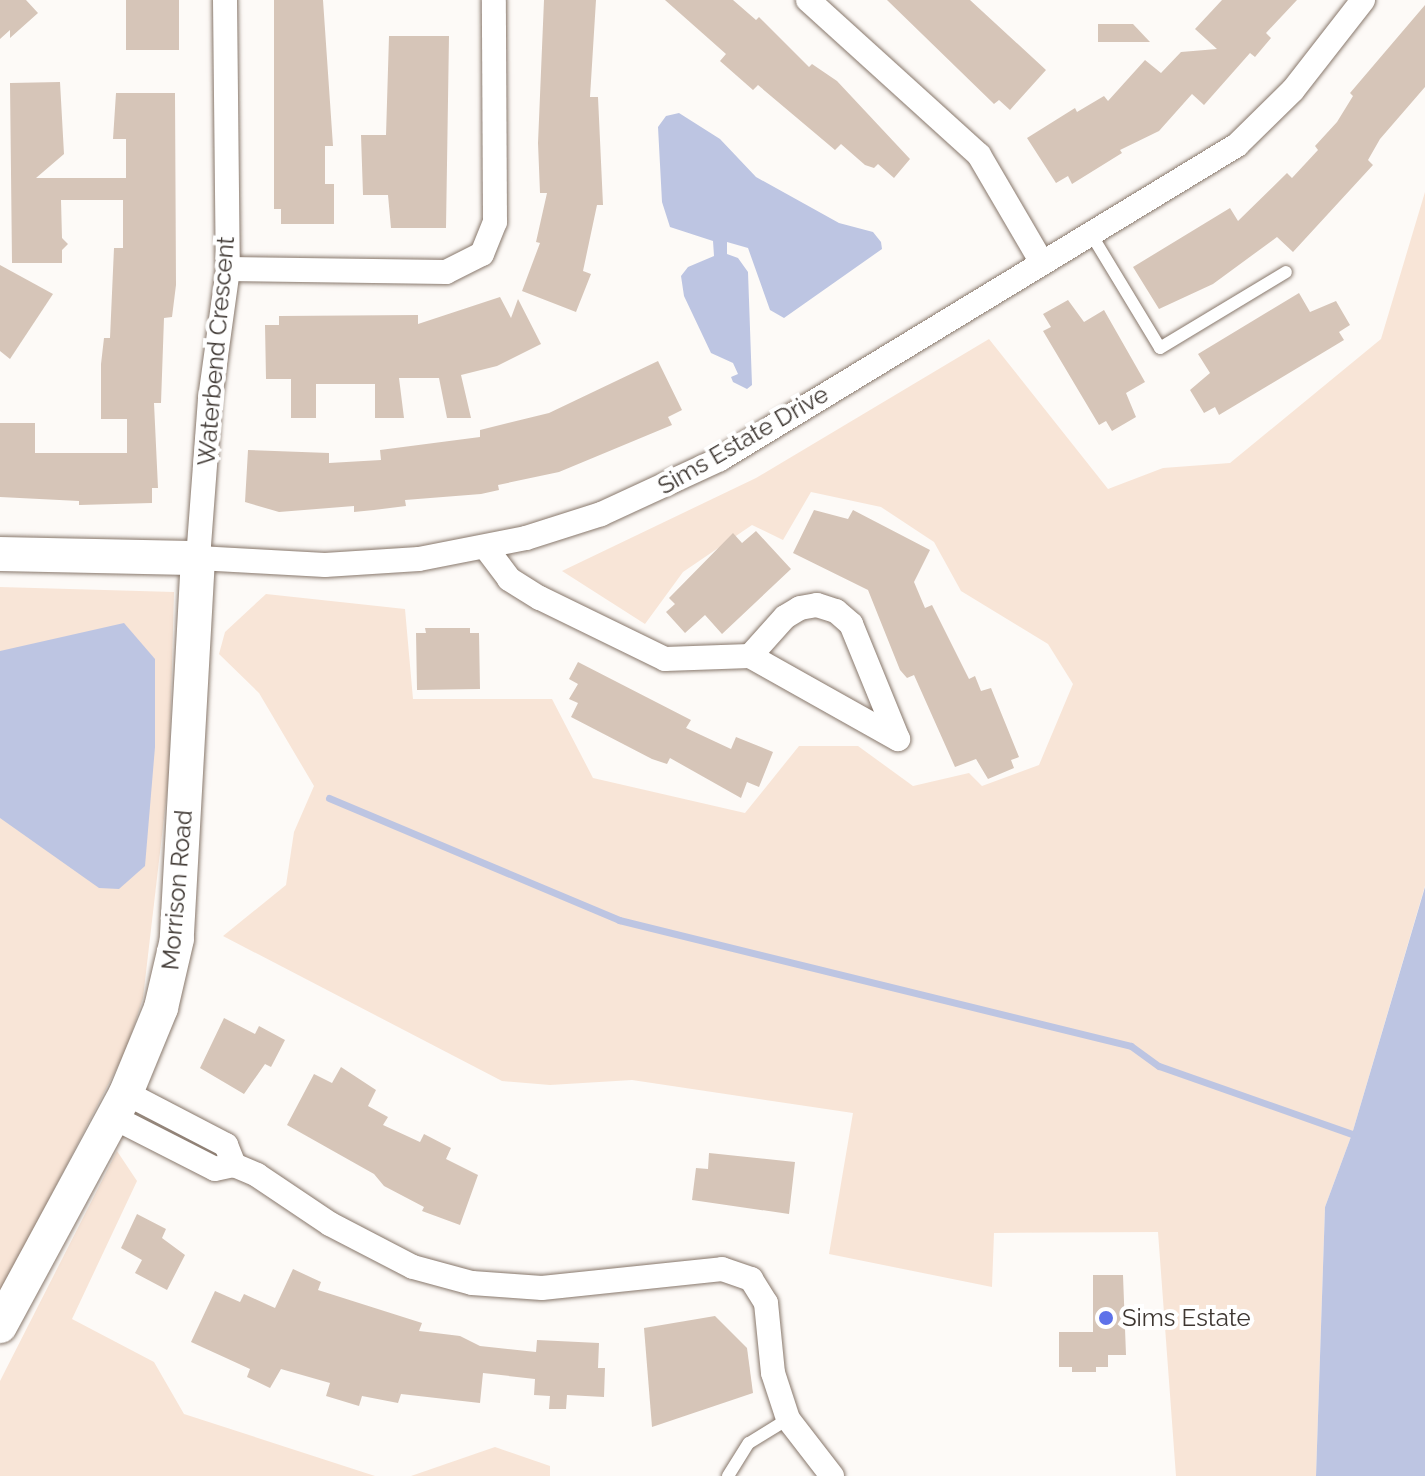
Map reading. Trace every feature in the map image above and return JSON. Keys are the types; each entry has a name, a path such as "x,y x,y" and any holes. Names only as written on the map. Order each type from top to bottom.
{"street":[{"name":"Waterbend Crescent","path":"198,558 210,399 228,269 225,0"},
{"path":"228,269 446,272 482,254 495,222 494,0"},
{"path":"808,0 979,155 1042,263"},
{"name":"Sims Estate Drive","path":"0,554 198,558 338,565 486,548 601,514 720,459 1091,234 1256,129 1363,0"},
{"path":"486,548 509,579 540,598 665,659 750,656 898,739 851,624 836,611 817,605 800,608 785,617 750,656"},
{"name":"Morrison Road","path":"0,1326 120,1105 161,1008 177,939 198,558"},
{"path":"120,1105 226,1145 234,1165 413,1267 472,1283 542,1288 722,1269 751,1279 766,1303 773,1373 788,1419 832,1476"}],"lane":[{"path":"1091,234 1160,348 1286,272"},
{"path":"728,1476 749,1443 788,1419"}],"shaded area":[{"path":"1425,192 1425,886 1352,1134 1325,1207 1316,1476 1176,1476 1158,1232 994,1233 992,1287 829,1254 853,1113 632,1080 550,1085 502,1081 223,936 286,885 294,832 314,786 259,693 219,654 225,632 266,594 405,609 413,699 552,699 593,778 745,813 799,746 858,746 913,786 969,773 982,786 1039,765 1073,684 1048,644 961,591 934,542 881,507 811,492 783,540 752,525 683,572 645,624 562,571 756,478 989,339 1108,489 1163,468 1230,463 1381,339"},
{"path":"0,587 174,592 169,775 143,998 126,1050 0,1294"},
{"path":"117,1151 137,1181 72,1319 154,1362 184,1414 375,1476 0,1476 0,1381"},
{"path":"495,1447 550,1466 550,1476 411,1476"}],"water":[{"path":"679,113 720,139 756,177 839,223 873,232 881,242 882,249 784,318 770,310 748,248 727,242 727,254 738,258 748,272 752,385 747,389 733,382 731,377 738,374 733,363 711,353 684,296 681,276 688,267 714,256 713,241 670,227 662,202 658,127 666,116"},
{"path":"124,623 155,659 155,747 145,866 119,889 99,888 0,818 0,651"},
{"path":"1425,887 1425,1476 1316,1476 1325,1207 1352,1134"}],"building":[{"path":"0,0 26,0 38,13 10,38 10,30 0,39"},
{"path":"126,0 179,0 179,50 126,50"},
{"path":"274,0 323,0 333,146 325,146 325,184 334,184 334,224 281,224 281,209 274,209"},
{"path":"544,0 596,0 590,97 598,97 603,205 597,205 583,271 591,274 576,312 522,291 540,243 536,242 547,193 540,193 538,143"},
{"path":"665,0 733,0 756,20 759,17 809,67 812,64 837,81 910,159 894,178 878,164 874,168 865,165 841,144 835,150 758,85 753,90 720,61 726,54"},
{"path":"887,0 970,0 1046,70 1010,110 999,100 994,104"},
{"path":"1222,0 1297,0 1266,33 1271,38 1255,57 1250,53 1204,105 1192,94 1159,131 1120,150 1122,153 1072,184 1068,176 1056,183 1027,138 1075,108 1077,112 1104,96 1108,101 1145,60 1161,73 1181,52 1217,49 1195,29"},
{"path":"1425,5 1425,87 1380,139 1368,160 1373,165 1293,252 1277,237 1213,284 1159,309 1133,267 1230,208 1238,221 1287,173 1292,178 1318,150 1315,146 1337,122 1353,96 1350,93"},
{"path":"1098,24 1133,24 1150,42 1098,42"},
{"path":"389,36 449,36 446,228 391,228 388,195 363,195 361,135 386,135"},
{"path":"60,82 64,154 36,178 126,178 126,139 113,139 116,93 175,93 176,285 172,317 164,318 161,403 154,403 158,488 152,488 152,503 79,505 79,501 0,497 0,423 35,423 35,453 127,453 127,419 101,419 101,364 104,338 110,338 114,248 123,248 123,200 61,200 62,238 68,244 62,250 62,263 12,263 10,83"},
{"path":"0,265 53,294 10,359 0,351"},
{"path":"1299,293 1310,312 1336,301 1350,325 1339,332 1344,340 1219,415 1215,407 1204,413 1190,390 1210,373 1198,354"},
{"path":"500,297 511,318 518,299 541,344 497,366 461,375 471,418 447,418 439,378 399,378 404,418 375,418 375,384 316,384 316,418 291,418 291,379 266,379 265,325 279,325 279,316 418,315 418,324"},
{"path":"1068,300 1084,322 1104,310 1145,382 1126,393 1136,417 1112,431 1106,421 1099,425 1043,331 1051,327 1043,314"},
{"path":"658,361 682,410 668,417 672,425 559,472 498,485 499,490 481,494 405,500 406,506 354,512 354,506 279,512 245,502 248,450 329,453 329,463 381,460 380,450 480,437 480,430 549,413"},
{"path":"814,510 848,519 853,510 930,550 914,582 925,608 932,605 969,679 975,676 981,691 991,688 1019,757 1011,760 1014,768 988,779 976,759 955,767 914,675 907,678 900,670 868,590 793,553"},
{"path":"756,531 791,569 722,634 705,615 685,633 666,612 675,604 669,598 733,533 742,543"},
{"path":"425,628 470,628 470,633 479,633 480,689 417,690 416,633 426,633"},
{"path":"578,662 691,720 686,728 731,749 736,737 773,752 759,787 747,782 741,798 670,758 667,764 652,759 571,717 578,703 569,699 578,684 569,679"},
{"path":"224,1018 255,1034 259,1026 285,1040 271,1067 265,1064 244,1094 200,1068"},
{"path":"341,1067 376,1090 368,1106 388,1117 383,1125 420,1142 424,1134 451,1148 446,1159 478,1175 460,1225 422,1211 424,1207 384,1186 374,1174 287,1125 314,1074 332,1083"},
{"path":"709,1153 795,1162 789,1214 692,1200 696,1168 708,1169"},
{"path":"137,1214 166,1229 162,1238 185,1255 167,1290 135,1273 142,1260 121,1248"},
{"path":"293,1269 321,1282 318,1290 422,1323 419,1331 460,1336 480,1346 536,1352 537,1340 599,1343 598,1368 605,1368 604,1397 567,1395 566,1409 549,1409 550,1396 534,1395 535,1379 483,1373 480,1403 401,1394 398,1403 362,1396 359,1406 326,1396 330,1383 281,1369 270,1388 247,1377 250,1369 191,1342 215,1291 240,1302 244,1294 275,1308"},
{"name":"Sims Estate","path":"1093,1275 1123,1275 1126,1355 1108,1355 1108,1367 1096,1367 1096,1372 1072,1372 1072,1367 1059,1367 1059,1332 1093,1332"},
{"path":"715,1316 747,1348 753,1393 652,1427 644,1328"}],"waterway":[{"path":"329,798 619,920 1131,1046 1159,1066 1352,1134"}],"place":[{"name":"Sims Estate","path":"1106,1318"}]}
